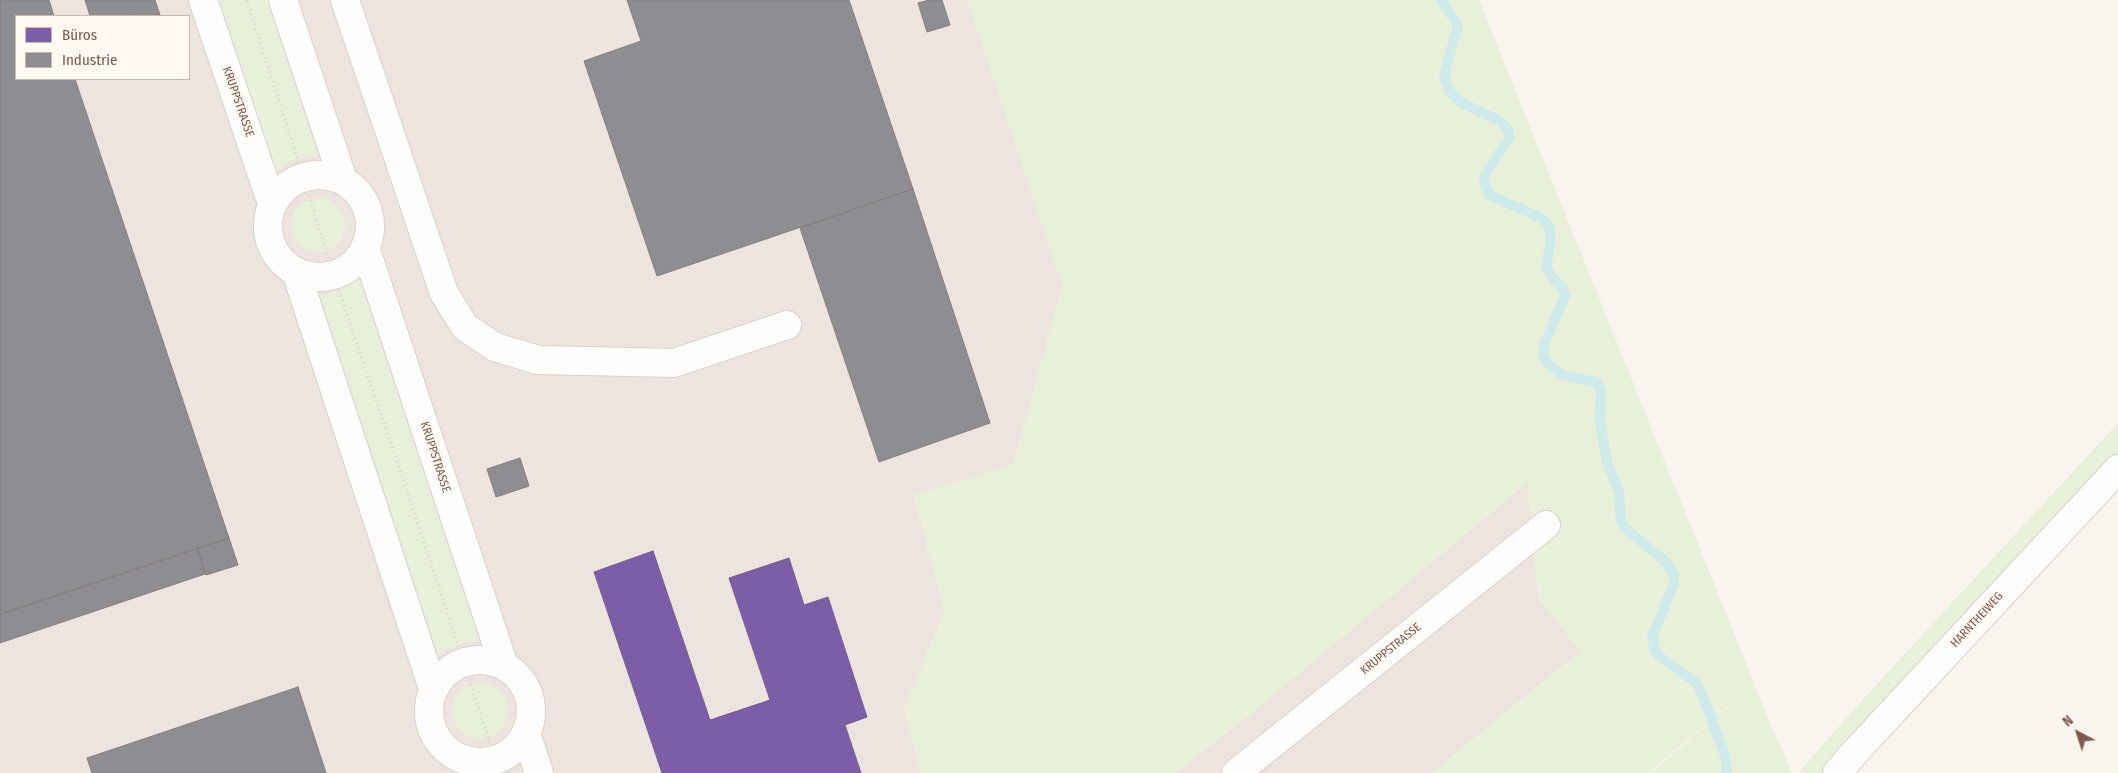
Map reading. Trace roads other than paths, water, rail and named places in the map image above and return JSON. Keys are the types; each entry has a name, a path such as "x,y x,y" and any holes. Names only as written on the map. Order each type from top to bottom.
{"street":[{"name":"KRUPPSTRASSE","path":"203,0 272,204 268,219 268,235 273,250 283,262 296,272 433,689"},
{"name":"KRUPPSTRASSE","path":"283,0 343,180 358,193 367,210 370,229 365,248 504,666"},
{"path":"345,0 444,293 465,326 495,347 538,360 674,363 786,325"},
{"path":"272,204 285,188 303,177 323,174 343,180"},
{"path":"296,272 308,276 321,277 334,274 347,268 365,248"},
{"name":"HARNTHEIWEG","path":"1838,773 1857,750 2118,469"},
{"name":"KRUPPSTRASSE","path":"1236,773 1546,525"},
{"name":"KRUPPSTRASSE","path":"485,659 504,666 519,678 529,695 531,714 526,733 498,766 469,761 460,765 435,735 430,720 429,704 433,689 451,668 464,662 485,659"},
{"name":"KRUPPSTRASSE","path":"526,733 539,773"}],"waterway":[{"path":"1441,0 1458,25 1444,75 1450,92 1460,102 1500,121 1509,131 1509,138 1484,176 1485,186 1491,196 1539,217 1549,226 1551,239 1546,267 1551,276 1563,289 1565,296 1544,345 1543,356 1562,375 1596,382 1601,390 1600,423 1607,462 1619,492 1621,523 1666,562 1674,575 1674,584 1652,637 1655,651 1660,657 1698,684 1724,752 1726,773"}]}
